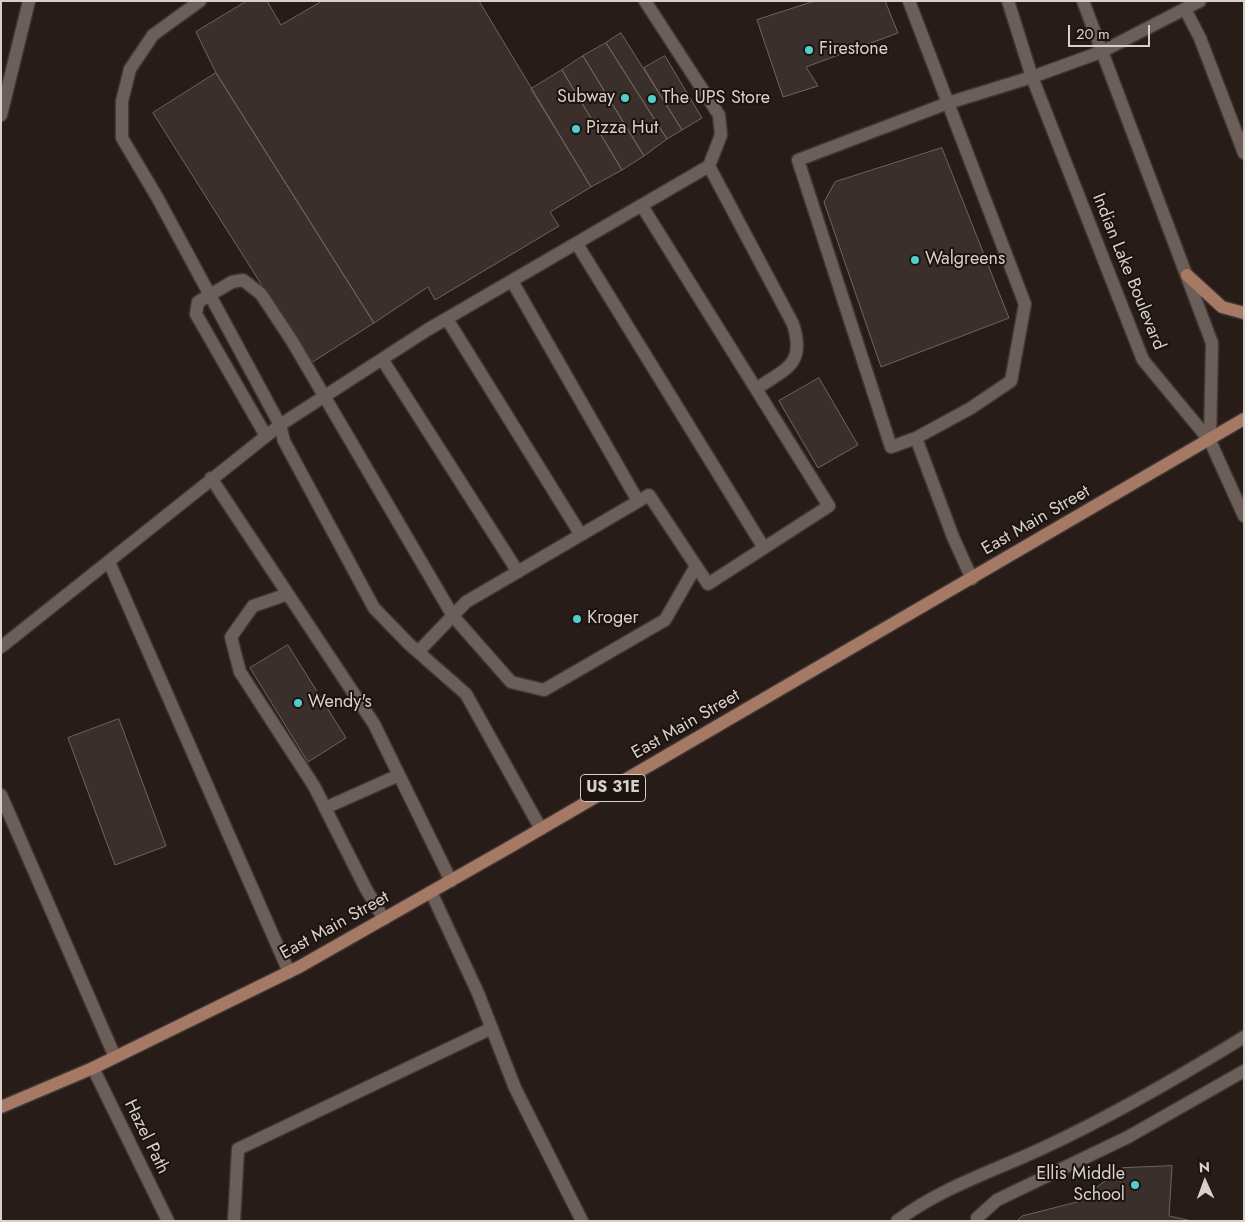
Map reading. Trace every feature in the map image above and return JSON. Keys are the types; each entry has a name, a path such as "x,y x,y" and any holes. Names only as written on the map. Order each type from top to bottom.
{"main road":[{"path":"1,115 29,1"},
{"path":"200,1 153,35 130,69 122,101 122,138 210,294 280,425 284,441 374,608 418,652 466,694 541,829"},
{"path":"1,647 211,478 280,425 324,395 448,319 709,166 721,135 719,115 644,1"},
{"path":"909,1 948,103 1025,304 1011,381 972,408 916,438 891,447 798,160 948,103 1032,77 1101,52 1200,1"},
{"name":"Indian Lake Boulevard","path":"1008,1 1032,77 1143,360 1210,441"},
{"path":"1083,1 1212,343 1210,441 1244,516"},
{"path":"1185,9 1200,38 1244,153"},
{"path":"709,166 789,315 798,338 798,352 794,362 756,389"},
{"path":"418,652 466,602 649,495 708,584 829,506 642,206"},
{"path":"577,244 764,548"},
{"path":"1187,275 1222,307 1244,313"},
{"path":"266,436 196,314 198,302 232,282 243,280 261,294 324,395 453,616 511,682 544,690 664,620 696,566"},
{"path":"512,281 638,501"},
{"path":"448,319 581,535"},
{"path":"382,359 518,572"},
{"name":"East Main Street","path":"1,1107 93,1068 289,972 541,829 1210,441 1244,419"},
{"path":"916,438 953,537 972,579"},
{"path":"211,478 374,724 451,881"},
{"path":"109,562 289,972"},
{"path":"288,594 253,606 230,637 240,672 314,786 384,919"},
{"path":"325,808 399,775"},
{"path":"1,795 115,1057"},
{"path":"431,892 478,993 515,1088 582,1221"},
{"path":"234,1221 238,1149 492,1028"},
{"path":"897,1221 919,1204 1045,1147 1196,1067 1244,1037"},
{"name":"Hazel Path","path":"93,1068 168,1221"},
{"path":"977,1221 977,1218 997,1200 1128,1136 1244,1071"}],"building":[{"path":"247,1 267,1 281,25 322,1 479,1 591,187 550,212 559,226 435,300 428,287 374,323 216,73 196,32"},
{"name":"Firestone","path":"815,1 885,1 898,33 806,67 818,86 783,97 757,20"},
{"name":"The UPS Store","path":"621,33 682,130 667,139 606,43"},
{"name":"Subway","path":"606,43 667,139 644,156 583,56"},
{"path":"583,56 644,156 622,170 562,70"},
{"path":"665,56 702,118 682,130 644,68"},
{"name":"Pizza Hut","path":"562,70 622,170 591,187 531,89"},
{"path":"216,73 374,323 311,363 153,113"},
{"name":"Walgreens","path":"942,148 1009,318 881,367 824,202 835,182"},
{"path":"819,378 858,445 818,468 779,401"},
{"name":"Wendy's","path":"288,645 346,738 308,762 250,668"},
{"path":"119,719 166,846 115,865 68,738"},
{"name":"Ellis Middle School","path":"1172,1166 1169,1216 1192,1221 1017,1221 1022,1216 1077,1202 1122,1168"}],"place":[{"name":"Firestone","path":"809,50"},
{"name":"Subway","path":"625,98"},
{"name":"The UPS Store","path":"652,99"},
{"name":"Pizza Hut","path":"576,129"},
{"name":"Walgreens","path":"915,260"},
{"name":"Kroger","path":"577,619"},
{"name":"Wendy's","path":"298,703"},
{"name":"Ellis Middle School","path":"1135,1185"}]}
